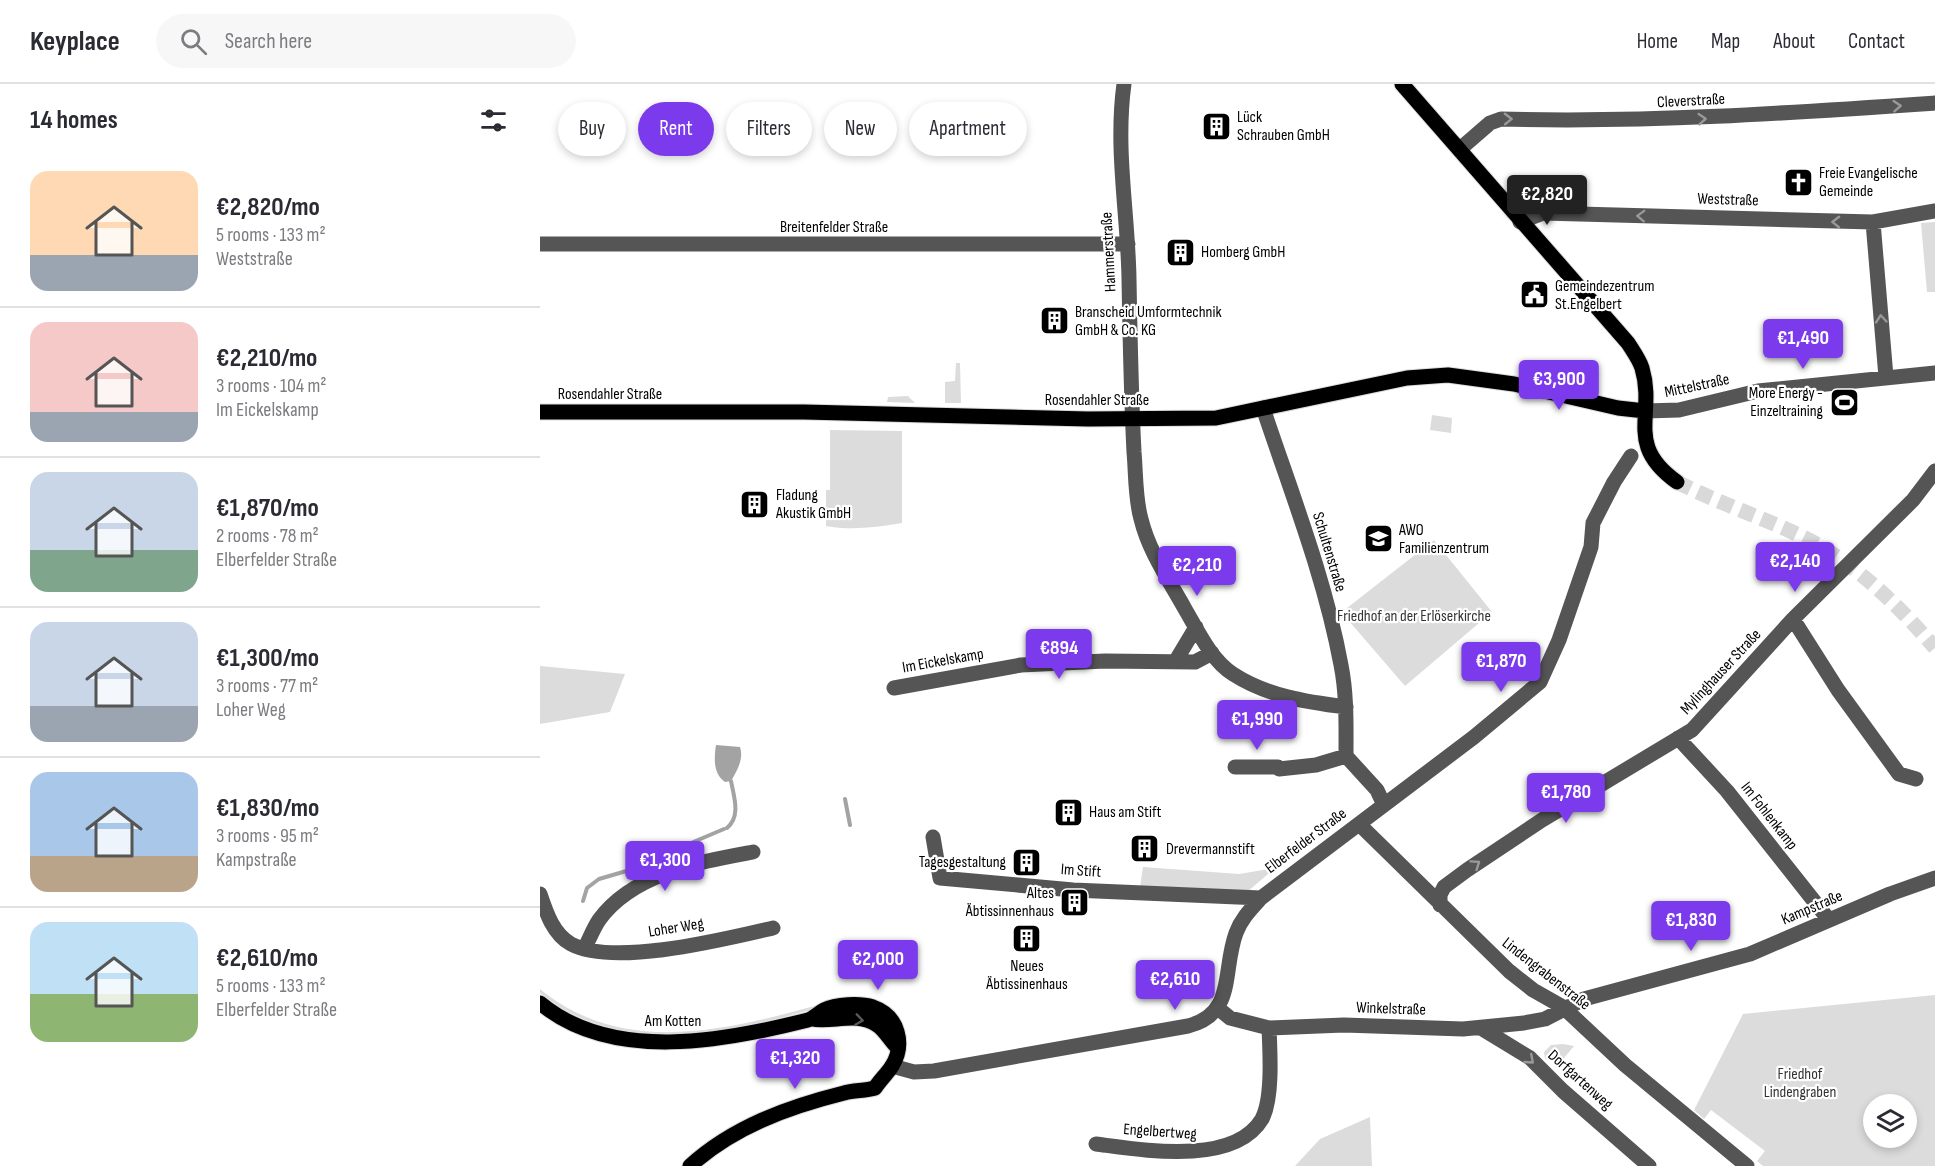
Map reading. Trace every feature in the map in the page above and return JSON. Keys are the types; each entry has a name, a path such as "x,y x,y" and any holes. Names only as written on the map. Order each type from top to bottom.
{"main road":[{"path":"1402,84 1460,149 1520,222 1628,343 1642,367 1645,441 1654,461 1677,482"},
{"name":"Rosendahler Straße","path":"540,412 804,412 1132,419 1216,418 1407,378 1448,375 1514,384 1618,408 1645,411"},
{"name":"Am Kotten","path":"540,1003 569,1022 621,1038 649,1040 715,1038 812,1019 867,1020 878,1025 896,1046 892,1066"},
{"path":"690,1166 730,1135 753,1124 847,1092 866,1080 881,1078 892,1066"}],"street":[{"name":"Hammerstraße","path":"1124,84 1121,171 1128,244 1132,419"},
{"name":"Cleverstraße","path":"1460,149 1490,123 1501,119 1600,122 1691,120 1935,103"},
{"name":"Weststraße","path":"1520,222 1543,213 1873,222 1935,211"},
{"path":"1873,222 1886,377"},
{"name":"Breitenfelder Straße","path":"540,244 1128,244"},
{"name":"Mittelstraße","path":"1645,411 1679,410 1758,391 1935,373"},
{"name":"Schultenstraße","path":"1263,408 1333,627 1346,707 1346,756"},
{"path":"1132,419 1141,520 1150,546 1212,653 1232,673 1272,693 1299,701 1346,707"},
{"name":"Elberfelder Straße","path":"1225,1014 1237,931 1261,898 1474,737 1540,682 1559,640 1591,547 1593,523 1614,482 1631,456"},
{"name":"Mylinghauser Straße","path":"1440,905 1440,895 1444,887 1467,870 1542,820 1678,738 1705,718 1793,619 1913,500 1935,471"},
{"path":"1793,619 1838,690 1899,774 1916,779"},
{"path":"1175,662 1196,627"},
{"name":"Im Eickelskamp","path":"894,688 1021,665 1195,662 1212,653"},
{"name":"Im Fohlenkamp","path":"1678,738 1727,791 1829,920"},
{"path":"1235,767 1278,768 1316,765 1346,756 1377,790 1384,805"},
{"name":"Lindengrabenstraße","path":"1359,824 1509,971 1533,990 1563,1007 1633,1072 1747,1166"},
{"name":"Im Stift","path":"933,837 940,878 1073,890 1261,898"},
{"path":"584,949 598,921 629,892 681,867 753,852"},
{"name":"Kampstraße","path":"1563,1007 1633,985 1750,954 1890,894 1935,878"},
{"name":"Loher Weg","path":"540,894 546,912 558,933 569,943 584,949 617,953 642,951 773,928"},
{"name":"Winkelstraße","path":"1225,1014 1269,1028 1344,1025 1481,1028 1545,1018 1563,1007"},
{"path":"892,1066 914,1072 990,1061 1196,1024 1225,1014"},
{"name":"Engelbertweg","path":"1096,1144 1182,1155 1213,1153 1243,1140 1262,1120 1267,1100 1269,1028"},
{"name":"Dorfgartenweg","path":"1481,1028 1530,1058 1563,1091 1649,1166"}],"green space":[{"path":"1935,222 1935,292 1927,292 1921,223"},
{"path":"956,363 960,363 961,403 945,403 945,382 955,381"},
{"path":"908,396 915,403 887,402 888,397"},
{"path":"1432,415 1452,418 1451,433 1430,430"},
{"path":"830,430 902,431 902,523 854,528 826,526 826,490 830,490"},
{"name":"Friedhof an der Erlöserkirche","path":"1434,540 1492,612 1405,686 1349,621 1352,618 1347,608"},
{"path":"540,666 625,674 610,712 540,724"},
{"path":"1143,867 1239,874 1275,868 1246,893 1140,887"},
{"path":"540,989 573,1011 608,1024 643,1031 680,1032 718,1028 828,1002 829,1005 756,1024 718,1031 644,1034 607,1027 573,1014 540,993"},
{"name":"Friedhof Lindengraben","path":"1935,995 1935,1166 1763,1166 1757,1161 1765,1151 1711,1110 1704,1119 1694,1110 1743,1014"},
{"path":"1551,1045 1574,1046 1560,1063 1545,1059 1544,1052"},
{"path":"1370,1117 1372,1166 1295,1166 1320,1139"}],"shaded area":[{"path":"716,745 740,747 738,769 731,781 725,782 718,775 715,760"}],"waterway":[{"path":"727,828 735,812 731,781"},
{"path":"845,799 850,825"},
{"path":"583,901 587,888 599,879 647,865 665,854 724,829"}],"tunnel":[{"path":"1677,482 1795,533 1829,551 1878,589 1935,648"}],"place":[{"name":"Lück Schrauben GmbH","path":"1216,126"},
{"name":"Freie Evangelische Gemeinde","path":"1798,182"},
{"name":"Homberg GmbH","path":"1180,252"},
{"name":"Gemeindezentrum St.Engelbert","path":"1534,295"},
{"name":"Branscheid Umformtechnik GmbH & Co. KG","path":"1054,321"},
{"name":"More Energy - Einzeltraining","path":"1844,402"},
{"name":"Fladung Akustik GmbH","path":"755,504"},
{"name":"AWO Familienzentrum","path":"1378,539"},
{"name":"Haus am Stift","path":"1068,812"},
{"name":"Drevermannstift","path":"1145,849"},
{"name":"Tagesgestaltung","path":"1027,862"},
{"name":"Altes Äbtissinnenhaus","path":"1075,902"},
{"name":"Neues Äbtissinenhaus","path":"1027,938"}]}
